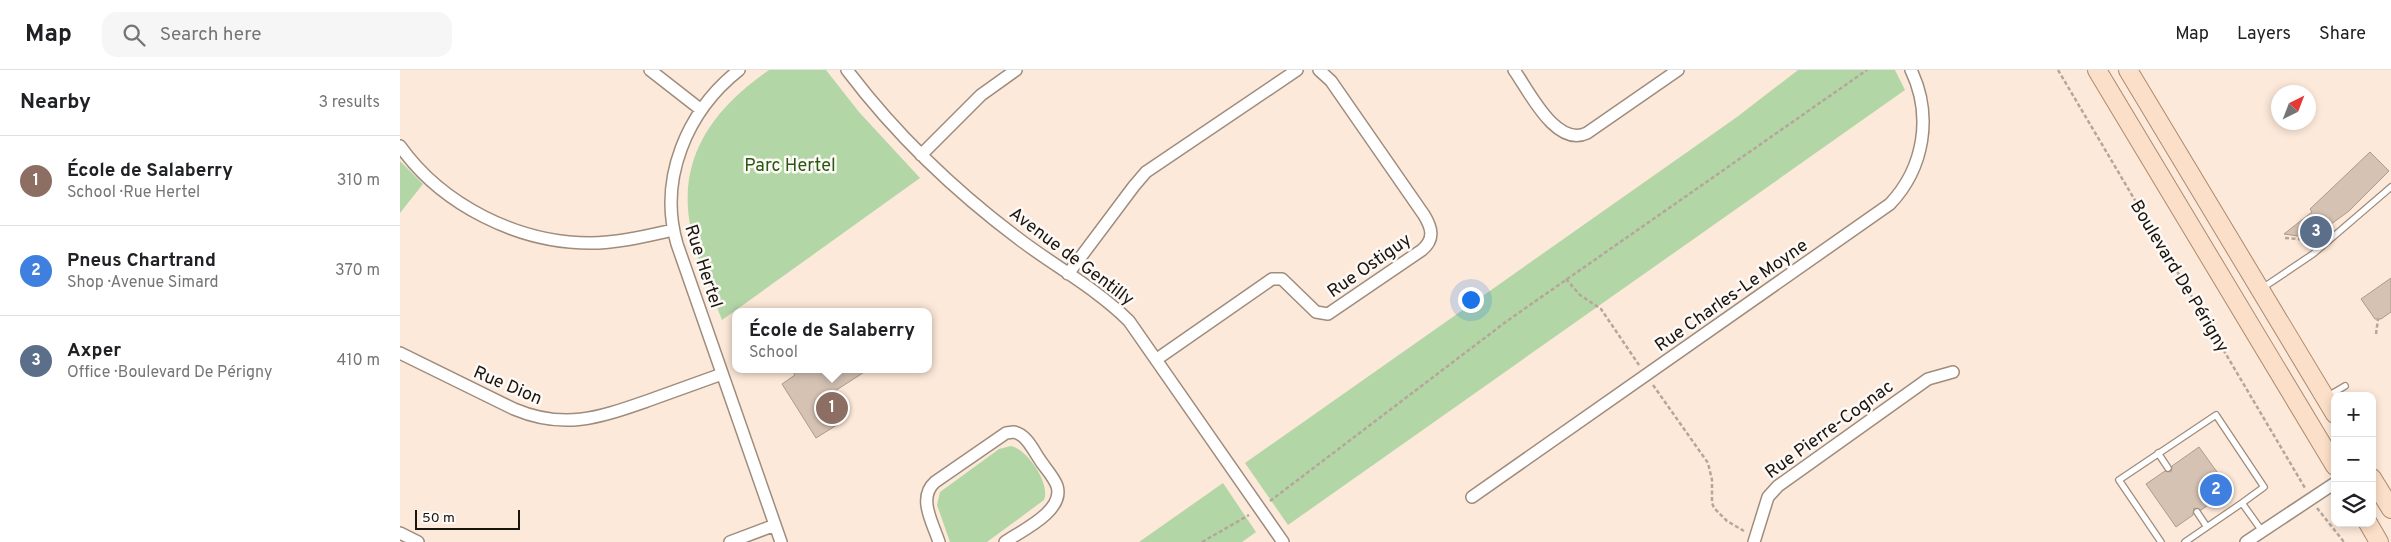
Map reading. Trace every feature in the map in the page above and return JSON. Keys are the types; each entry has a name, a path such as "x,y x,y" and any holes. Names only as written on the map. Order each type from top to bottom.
{"main road":[{"name":"Boulevard De Périgny","path":"2097,70 2331,459"},
{"path":"2128,70 2331,408"},
{"path":"2374,482 2391,509"},
{"path":"2371,527 2380,542"}],"street":[{"path":"650,70 700,109"},
{"name":"Rue Hertel","path":"739,70 723,83 700,109 685,138 676,166 671,197 673,230 781,542"},
{"name":"Avenue de Gentilly","path":"848,70 875,105 921,155 1004,227 1120,312 1137,331 1157,359 1284,542"},
{"path":"921,155 981,95 1016,70"},
{"path":"1068,274 1146,172 1297,70"},
{"name":"Rue Ostiguy","path":"1157,359 1272,279 1282,280 1316,312 1328,314 1428,244 1432,231 1424,215 1331,81 1319,70"},
{"path":"1514,70 1553,125 1563,133 1573,136 1587,133 1678,70"},
{"name":"Rue Charles-Le Moyne","path":"1472,497 1890,204 1911,176 1921,144 1922,109 1911,70"},
{"path":"400,146 419,170 456,200 483,216 526,233 556,240 590,244 627,240 673,230"},
{"name":"Rue Dion","path":"400,353 514,409 534,417 552,420 579,420 601,417 722,374"},
{"name":"Rue Pierre-Cognac","path":"1754,542 1768,497 1778,486 1928,379 1953,372"},
{"path":"939,542 926,503 928,489 935,482 1000,437 1014,432 1020,434 1028,442 1056,484 1058,495 1050,511 1005,542"},
{"path":"2246,542 2331,486"},
{"path":"730,542 775,525"},
{"path":"400,533 418,542"}],"lane":[{"path":"2260,290 2313,254 2391,187"},
{"path":"2325,398 2345,386"},
{"path":"2161,542 2119,480 2216,415 2264,487 2185,542"},
{"path":"2158,453 2168,468"},
{"path":"2242,503 2262,531"},
{"path":"2197,512 2207,527"}],"path":[{"path":"1271,500 1443,369 1566,279 1867,70"},
{"name":"Boulevard De Périgny","path":"2058,70 2302,483"},
{"path":"2285,238 2312,241 2320,235"},
{"path":"1566,279 1580,295 1601,309 1640,367"},
{"path":"2376,334 2378,319"},
{"path":"1652,383 1708,463 1712,480 1712,502 1714,508 1726,521 1744,531"},
{"path":"2319,511 2344,542"},
{"path":"1202,542 1248,515"}],"green space":[{"name":"Parc Hertel","path":"769,70 826,70 859,112 920,178 739,308 732,308 732,313 722,320 697,253 691,230 688,204 689,180 694,158 703,138 731,101"},
{"path":"1798,70 1895,70 1905,90 1288,525 1245,463 1737,117"},
{"path":"400,161 423,184 400,213"},
{"path":"1011,446 1024,453 1036,468 1044,485 1044,500 987,542 950,542 937,505 940,492 999,449"},
{"path":"1223,483 1256,532 1242,542 1139,542"}],"building":[{"path":"2370,152 2389,171 2349,211 2312,238 2284,234 2312,212 2310,209"},
{"path":"2391,278 2391,312 2381,319 2375,319 2361,299"},
{"path":"794,373 863,373 824,398 840,423 816,438 782,384 795,375"},
{"path":"2199,447 2230,490 2201,510 2194,508 2193,515 2176,527 2146,484 2165,471 2171,472 2172,466"}],"place":[{"name":"Axper","path":"2316,232"},
{"name":"École de Salaberry","path":"832,408"},
{"name":"Pneus Chartrand","path":"2216,490"}]}
